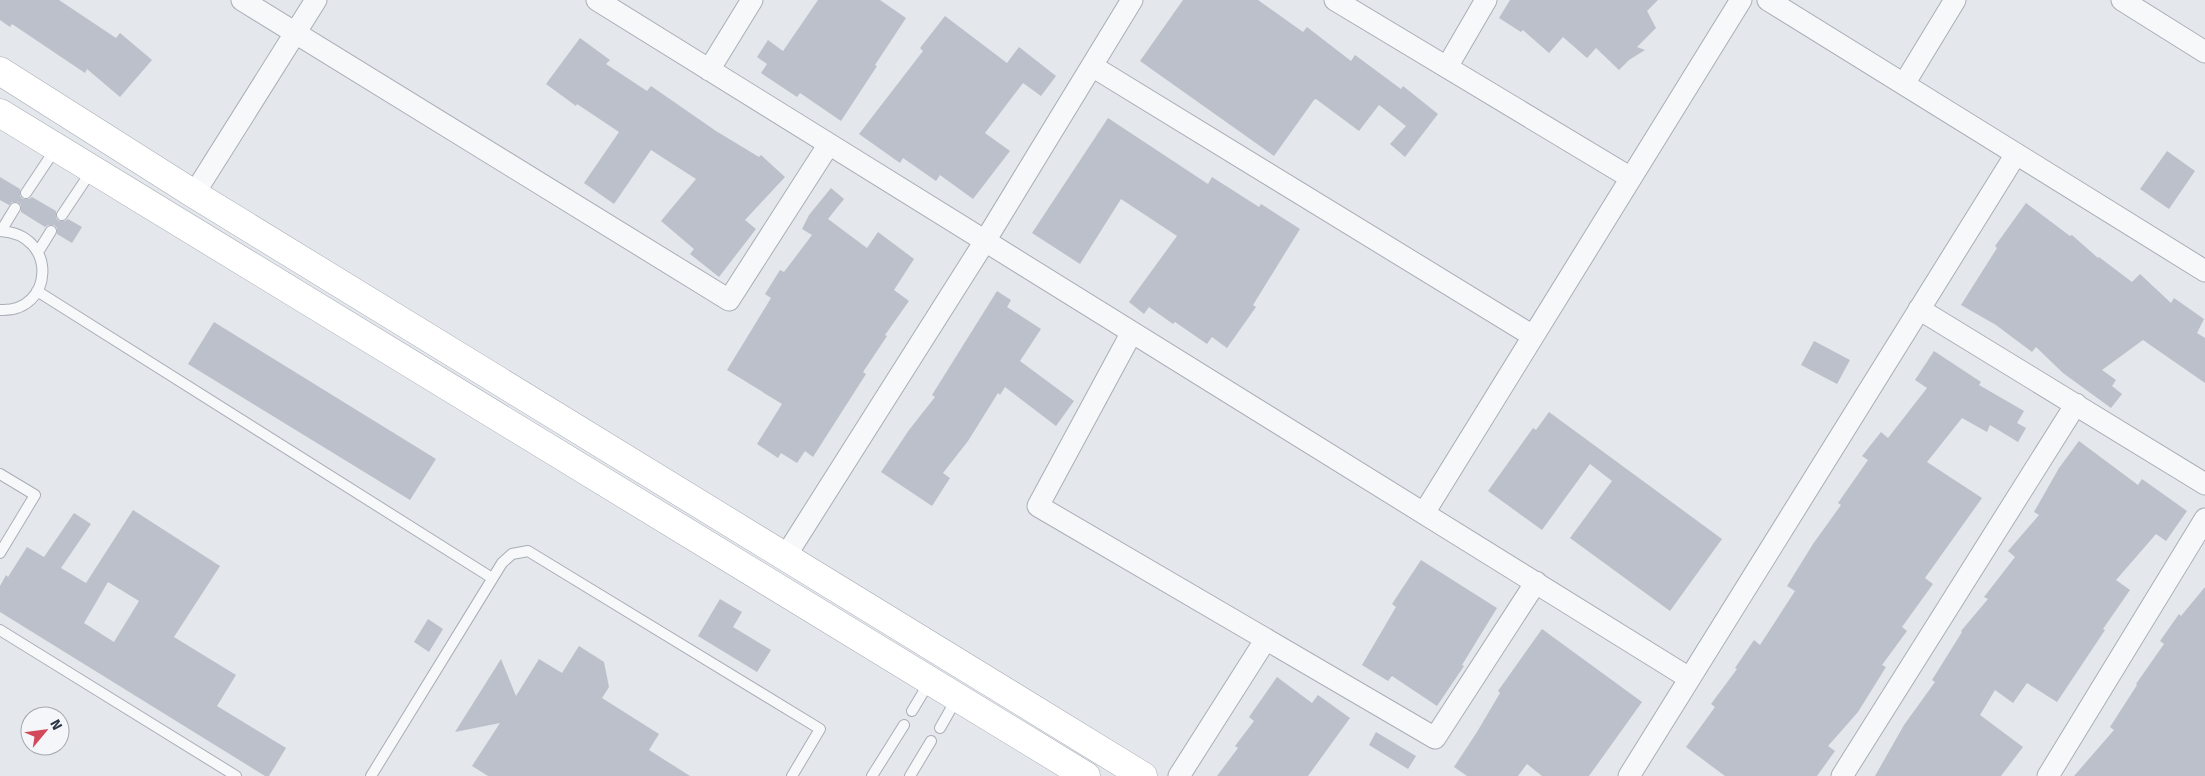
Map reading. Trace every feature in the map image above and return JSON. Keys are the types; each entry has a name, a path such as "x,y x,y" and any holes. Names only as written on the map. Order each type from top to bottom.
{"street":[{"path":"242,0 729,300 829,144"},
{"path":"194,194 316,0"},
{"path":"597,0 1690,678"},
{"path":"709,70 752,0"},
{"path":"785,557 985,241 1132,0"},
{"path":"1335,0 1631,178"},
{"path":"1447,67 1486,0"},
{"path":"1424,513 1741,0"},
{"path":"1768,0 2205,271"},
{"path":"1904,84 1955,0"},
{"path":"2122,0 2205,52"},
{"path":"1092,66 1533,336"},
{"path":"0,71 194,194 1143,776"},
{"path":"0,113 958,696 1086,776"},
{"path":"1629,776 2016,154"},
{"path":"1919,309 2205,484"},
{"path":"1132,332 1038,506 1435,738 1536,582"},
{"path":"1842,776 2076,404"},
{"path":"2048,776 2205,519"},
{"path":"1179,776 1266,639"}],"lane":[{"path":"26,193 57,147"},
{"path":"62,215 93,169"},
{"path":"1,312 24,305 37,291 43,277 43,266 38,252 25,237 15,232 0,231 15,208"},
{"path":"38,252 51,231"},
{"path":"37,291 492,578"},
{"path":"0,474 35,495 0,553"},
{"path":"372,776 502,563 512,554 528,551 820,729 792,776"},
{"path":"0,630 236,776"},
{"path":"912,711 930,680"},
{"path":"940,728 958,696"},
{"path":"872,776 904,725"},
{"path":"910,776 931,741"}],"building":[{"path":"0,0 59,0 116,38 120,33 152,60 120,97 87,69 85,73 12,24 10,27 0,20"},
{"path":"818,0 880,0 906,18 841,121 800,93 797,97 761,73 767,64 757,57 768,40 783,51"},
{"path":"1183,0 1258,0 1303,32 1307,27 1351,61 1355,55 1401,89 1403,86 1438,114 1405,157 1390,144 1406,126 1379,105 1359,131 1316,99 1274,156 1140,61"},
{"path":"1510,0 1658,0 1647,11 1656,28 1637,47 1645,50 1629,60 1619,70 1596,48 1587,58 1563,37 1549,53 1523,30 1521,32 1499,18"},
{"path":"945,16 1007,63 1019,47 1056,76 1041,96 1023,83 985,133 1010,151 973,199 940,175 936,181 903,158 900,163 859,134 923,51 920,48"},
{"path":"580,38 610,60 606,64 647,91 651,86 716,131 759,157 761,155 785,177 745,220 756,229 719,277 690,254 694,249 661,221 696,179 651,150 614,204 584,183 619,132 577,104 576,106 546,84"},
{"path":"1108,118 1208,184 1212,177 1259,207 1261,204 1300,229 1253,305 1256,307 1227,348 1212,337 1207,344 1149,307 1144,314 1129,302 1177,236 1121,199 1080,264 1032,233"},
{"path":"2167,151 2195,171 2169,209 2140,189"},
{"path":"0,177 20,189 20,196 23,199 32,197 56,211 56,218 59,221 68,219 82,227 72,243 57,234 57,228 54,225 45,227 21,212 21,205 18,202 12,202 9,205 0,200"},
{"path":"831,188 844,199 828,219 867,248 878,232 914,259 894,290 909,301 885,335 887,336 863,372 866,374 813,457 805,451 797,463 781,453 778,458 757,444 782,404 727,370 771,298 765,294 780,270 784,272 812,235 802,229 809,215"},
{"path":"2026,203 2070,236 2072,235 2098,258 2132,282 2140,274 2171,303 2174,298 2204,319 2197,333 2205,338 2205,383 2143,340 2102,370 2116,380 2112,386 2122,394 2111,408 2063,373 2036,347 2032,352 1996,325 1961,305 1997,248 1995,246"},
{"path":"997,291 1011,300 1007,307 1041,329 1020,361 1074,401 1056,426 1005,387 1000,395 998,393 968,441 943,473 950,478 932,506 881,472 909,430 935,397 932,395"},
{"path":"214,322 436,459 410,500 188,364"},
{"path":"1814,341 1850,360 1837,384 1801,365"},
{"path":"1934,351 1981,382 1979,385 2024,411 2017,423 2026,428 2018,442 1990,425 1987,432 1962,418 1927,462 1982,498 1925,578 1933,584 1902,627 1907,631 1882,665 1886,667 1858,712 1828,746 1835,751 1817,776 1725,776 1686,747 1715,707 1711,704 1737,669 1735,668 1754,640 1760,645 1795,591 1787,586 1813,544 1841,505 1838,503 1868,460 1862,456 1881,432 1888,438 1927,388 1915,380"},
{"path":"1549,412 1722,539 1670,611 1570,538 1612,481 1590,464 1542,530 1488,491 1533,428 1536,430"},
{"path":"2079,441 2138,485 2142,479 2187,511 2166,541 2156,534 2116,580 2130,590 2057,702 2027,683 2013,703 1995,690 1980,715 2023,747 2001,776 1875,776 1904,725 1935,682 1932,680 1961,631 1988,599 1984,597 2015,557 2008,551 2039,515 2034,512 2059,468"},
{"path":"133,510 220,566 174,637 236,675 217,706 286,748 269,776 265,776 0,612 0,586 6,575 8,577 27,547 44,557 74,513 91,524 61,568 86,583","holes":["108,582 139,601 114,642 84,623"]},
{"path":"1421,560 1497,608 1462,665 1464,666 1437,706 1392,676 1388,681 1362,665 1396,607 1392,604"},
{"path":"2205,587 2205,776 2074,776 2114,730 2110,727 2136,684 2164,644 2160,641 2179,614 2181,616"},
{"path":"720,599 742,612 733,627 771,650 757,672 698,636"},
{"path":"428,619 443,629 429,652 414,642"},
{"path":"1542,629 1642,702 1589,776 1542,776 1527,764 1518,776 1467,776 1454,767 1500,693 1498,691"},
{"path":"579,646 604,662 609,687 602,698 659,734 649,750 690,776 488,776 472,766 500,723 455,732 501,659 516,696 539,659 562,673"},
{"path":"1277,677 1312,703 1318,695 1350,718 1308,776 1217,776 1238,748 1235,746 1254,721 1249,717"},
{"path":"1376,732 1416,756 1408,769 1369,745"}]}
